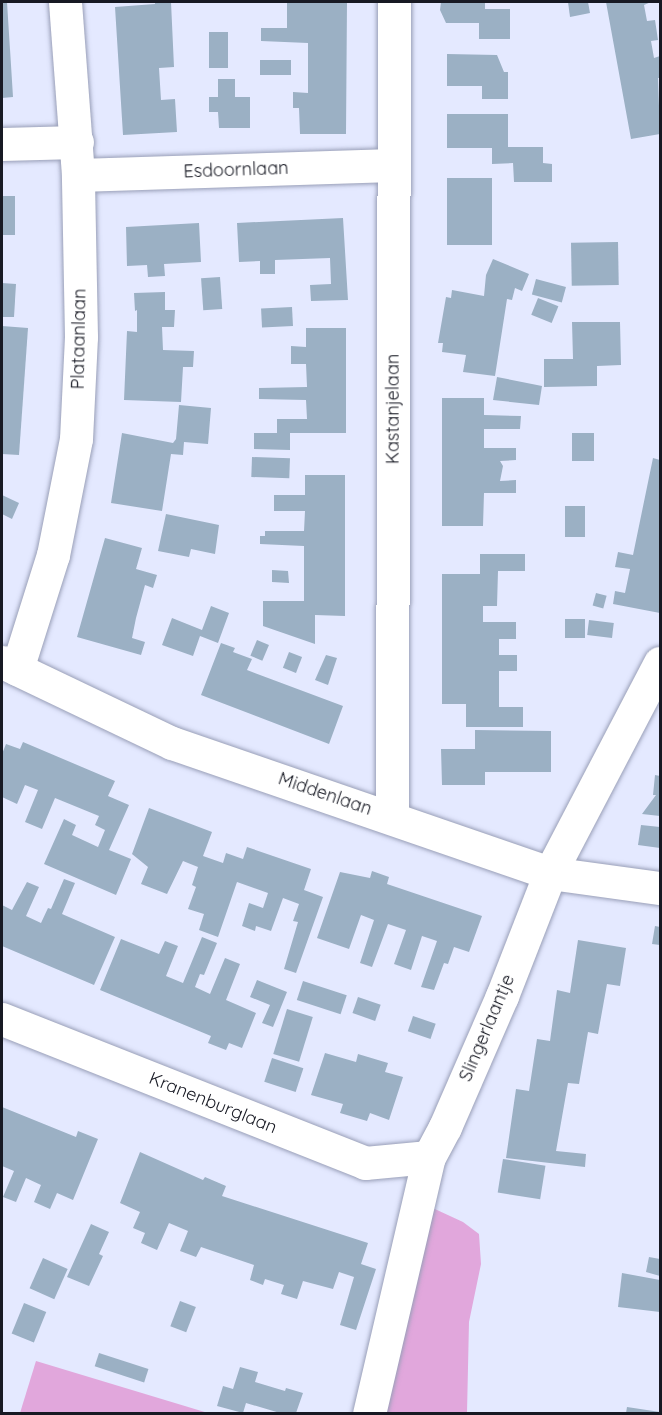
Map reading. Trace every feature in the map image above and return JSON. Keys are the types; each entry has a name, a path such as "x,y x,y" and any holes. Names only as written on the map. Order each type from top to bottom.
{"street":[{"name":"Plataanlaan","path":"9,666 53,555 76,440 81,337 78,174 65,2"},
{"name":"Kastanjelaan","path":"392,817 394,2"},
{"path":"2,144 77,142"},
{"name":"Esdoornlaan","path":"78,174 393,165"},
{"name":"Slingerlaantje","path":"369,1413 429,1157 445,1127 502,996 550,873 660,663"},
{"name":"Middenlaan","path":"9,666 172,742 550,873 660,888"},
{"name":"Kranenburglaan","path":"2,1019 365,1163 429,1157"}],"shaded area":[{"path":"424,1204 463,1222 479,1234 481,1264 469,1322 467,1413 373,1414"},
{"path":"36,1361 208,1413 20,1413"}],"building":[{"path":"2,2 7,2 13,97 2,98"},
{"path":"155,2 171,2 174,67 159,68 161,100 175,99 177,132 123,135 115,7 155,4"},
{"path":"287,2 347,2 346,134 300,134 299,108 293,108 293,92 308,93 308,43 261,41 261,28 287,28"},
{"path":"441,2 485,2 485,9 510,9 510,39 479,39 479,23 446,23 440,10"},
{"path":"568,2 588,2 590,13 570,17"},
{"path":"606,2 651,2 644,5 647,21 655,20 658,40 651,41 654,58 660,56 660,78 658,78 660,134 631,139"},
{"path":"209,32 228,32 228,68 209,68"},
{"path":"447,54 497,55 504,72 508,72 508,99 482,99 482,86 447,86"},
{"path":"260,60 291,60 291,75 260,75"},
{"path":"218,79 235,79 235,97 250,97 250,128 219,128 218,112 209,112 209,97 218,97"},
{"path":"447,114 508,114 508,147 543,147 543,163 552,164 552,182 514,182 513,163 492,164 492,148 447,148"},
{"path":"447,178 492,178 492,245 447,245"},
{"path":"2,196 15,196 15,235 2,235"},
{"path":"343,218 348,300 311,301 310,285 331,284 330,258 275,260 275,274 260,274 260,261 239,262 237,223"},
{"path":"199,223 201,262 164,264 165,276 148,277 147,265 127,266 126,227"},
{"path":"618,242 619,285 572,286 571,243"},
{"path":"493,259 529,274 522,291 515,288 512,300 507,299 495,376 463,372 466,355 442,352 443,343 438,343 446,297 451,298 452,290 484,296 486,275"},
{"path":"220,277 222,309 203,310 201,278"},
{"path":"536,279 566,287 562,302 532,294"},
{"path":"2,283 16,284 14,317 2,317"},
{"path":"165,292 165,310 175,310 174,327 162,327 163,350 194,351 193,367 183,367 181,402 124,400 127,331 137,332 134,293"},
{"path":"538,298 558,306 552,323 531,315"},
{"path":"292,307 293,326 262,328 261,309"},
{"path":"572,322 620,322 621,365 597,366 597,386 544,387 544,359 573,359"},
{"path":"2,326 28,328 19,455 2,454"},
{"path":"306,328 346,328 346,433 290,433 290,450 254,449 254,433 277,433 277,419 307,419 306,400 259,399 259,388 307,387 306,364 291,364 291,346 306,347"},
{"path":"497,377 542,386 539,405 493,400"},
{"path":"442,398 484,398 484,415 521,416 520,429 484,429 484,448 516,448 516,460 500,461 503,466 500,481 516,480 516,493 484,493 483,526 442,526"},
{"path":"179,405 211,408 208,444 184,442 183,455 171,454 162,511 111,503 122,433 173,443 176,439"},
{"path":"572,433 594,433 594,461 572,461"},
{"path":"252,457 290,458 289,478 251,477"},
{"path":"653,458 660,460 660,613 613,604 615,591 625,593 630,569 615,567 618,552 633,555"},
{"path":"305,475 345,475 345,616 315,615 315,644 263,626 263,601 304,601 304,546 260,544 260,536 265,536 265,531 304,531 305,511 274,511 274,495 305,495"},
{"path":"2,495 19,503 12,519 2,514"},
{"path":"565,506 585,506 585,537 565,537"},
{"path":"166,514 219,525 215,554 191,549 189,557 158,551"},
{"path":"105,538 142,548 136,569 157,575 153,588 145,585 132,638 145,642 141,655 77,637"},
{"path":"480,554 525,554 525,571 498,571 497,606 483,606 483,622 516,622 516,639 499,639 499,655 517,655 517,671 499,671 499,707 523,707 523,727 466,727 466,704 442,704 442,574 480,574"},
{"path":"272,570 288,571 289,583 272,582"},
{"path":"596,593 607,596 603,608 593,606"},
{"path":"211,606 229,613 218,643 200,636 193,656 162,645 172,618 202,630"},
{"path":"565,619 585,619 585,638 565,638"},
{"path":"589,620 614,623 612,638 587,635"},
{"path":"257,640 269,645 262,661 250,656"},
{"path":"221,643 235,648 233,652 252,659 247,670 343,706 329,744 201,695"},
{"path":"289,652 302,657 296,673 283,668"},
{"path":"326,655 337,658 328,685 315,680"},
{"path":"475,730 551,731 551,772 485,772 485,785 442,785 441,749 475,749"},
{"path":"23,742 115,781 108,796 129,805 109,850 131,859 116,895 44,864 64,819 76,825 72,835 98,847 105,830 95,825 99,816 55,798 42,829 25,822 38,790 25,785 17,804 2,797 2,754 6,744 20,749"},
{"path":"655,775 660,776 660,816 642,814 656,795 653,795"},
{"path":"149,808 212,832 203,856 223,863 226,853 243,859 247,847 311,869 304,890 323,897 296,973 284,969 298,922 293,921 299,904 283,898 271,931 256,926 255,931 242,926 249,903 263,908 268,893 237,882 218,937 199,930 204,914 188,909 196,887 192,885 198,867 183,861 167,894 141,884 148,867 132,854"},
{"path":"641,825 660,827 660,848 638,845"},
{"path":"372,871 389,877 387,884 482,916 469,952 454,947 448,964 444,963 434,990 421,987 437,941 422,936 411,970 394,964 406,930 388,924 372,967 360,963 374,920 361,915 349,949 317,938 340,872 370,878"},
{"path":"64,879 75,883 62,914 115,937 94,985 2,946 2,905 12,910 27,882 39,887 26,916 41,923 48,908 51,909"},
{"path":"655,926 660,927 660,945 652,944"},
{"path":"202,937 217,943 204,975 200,974 195,987 210,994 225,958 240,964 226,1000 256,1013 242,1048 229,1043 226,1050 208,1043 211,1036 100,990 121,939 159,954 165,941 178,946 166,976 183,983"},
{"path":"578,940 626,948 620,986 607,984 598,1034 588,1032 579,1084 568,1083 556,1151 586,1154 585,1167 506,1158 516,1089 529,1091 537,1039 550,1041 557,990 570,993"},
{"path":"257,980 287,992 273,1027 262,1023 270,1005 250,997"},
{"path":"303,981 347,995 341,1014 297,1000"},
{"path":"358,997 381,1005 375,1021 352,1013"},
{"path":"287,1009 313,1017 299,1062 273,1054"},
{"path":"413,1016 436,1024 430,1039 408,1031"},
{"path":"325,1053 356,1062 358,1054 388,1063 385,1072 403,1077 389,1120 370,1113 367,1121 340,1113 343,1104 311,1095"},
{"path":"272,1058 303,1068 296,1092 264,1082"},
{"path":"2,1107 76,1137 78,1131 98,1139 73,1200 57,1193 50,1209 34,1202 41,1185 26,1178 16,1202 3,1197 14,1171 2,1166"},
{"path":"140,1152 203,1180 205,1177 226,1186 222,1196 368,1243 361,1264 376,1269 356,1330 340,1325 354,1277 339,1272 333,1289 303,1281 297,1299 281,1294 284,1285 265,1279 263,1285 250,1280 254,1265 201,1247 196,1257 180,1251 188,1231 169,1223 157,1250 141,1243 145,1233 133,1228 140,1212 120,1203"},
{"path":"503,1159 545,1166 540,1199 498,1193"},
{"path":"91,1224 109,1232 99,1254 103,1256 89,1286 67,1277"},
{"path":"649,1257 660,1259 660,1276 646,1272"},
{"path":"43,1258 68,1269 54,1299 30,1288"},
{"path":"622,1273 660,1280 660,1312 618,1307"},
{"path":"180,1301 196,1307 186,1332 170,1326"},
{"path":"24,1303 46,1312 34,1343 12,1334"},
{"path":"99,1353 148,1369 144,1382 95,1366"},
{"path":"240,1367 258,1372 255,1382 285,1391 286,1388 303,1393 296,1413 280,1413 246,1403 243,1413 217,1406 223,1386 233,1389"},
{"path":"627,1407 660,1412 660,1413 626,1413"}]}
